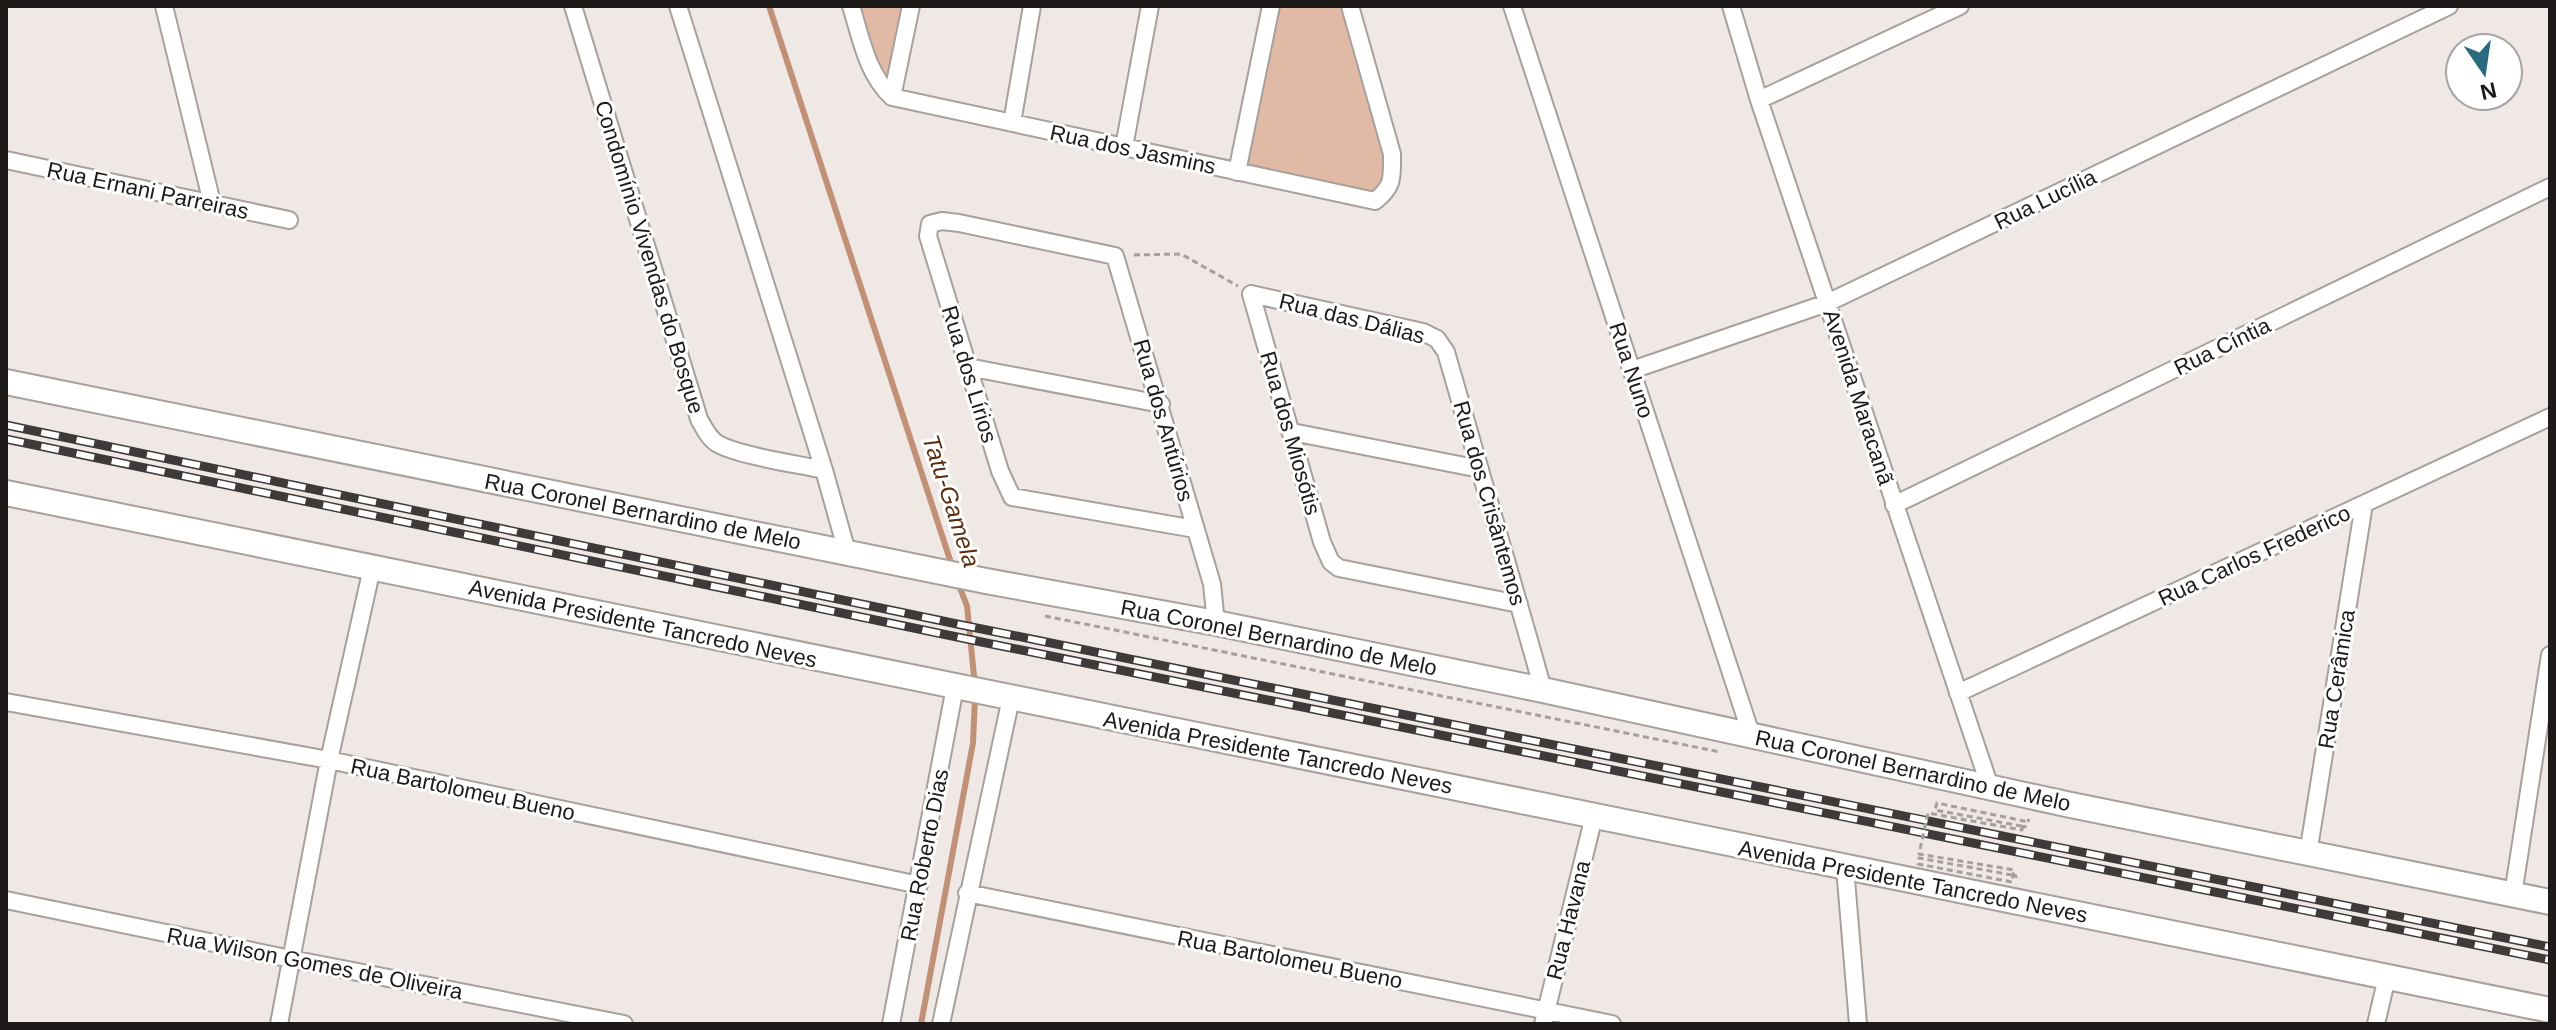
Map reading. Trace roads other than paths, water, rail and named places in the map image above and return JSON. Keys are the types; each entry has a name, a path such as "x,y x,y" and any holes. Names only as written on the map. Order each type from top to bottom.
{"main road":[{"name":"Rua Coronel Bernardino de Melo","path":"6,382 986,581 1216,623 2308,854 2550,902"},
{"name":"Avenida Presidente Tancredo Neves","path":"6,493 2550,1010"}],"street":[{"path":"164,6 212,203"},
{"name":"Condomínio Vivendas do Bosque","path":"573,6 699,419 706,433 716,444 734,450 824,470"},
{"path":"678,6 847,552"},
{"path":"851,6 871,69 880,86 892,97"},
{"path":"892,97 911,6"},
{"path":"1012,123 1032,6"},
{"path":"1124,147 1150,6"},
{"path":"1237,172 1271,6"},
{"name":"Rua dos Jasmins","path":"892,97 1375,201 1387,192 1392,178 1392,154 1350,6"},
{"name":"Rua Nuno","path":"1512,6 1751,734"},
{"name":"Avenida Maracanã","path":"1731,6 1759,100 1990,787"},
{"path":"1759,100 1960,6"},
{"name":"Rua Lucília","path":"1632,370 1827,303 2449,6"},
{"name":"Rua Ernani Parreiras","path":"6,160 289,220"},
{"name":"Rua Cíntia","path":"1894,505 2550,187"},
{"name":"Rua dos Antúrios","path":"932,248 928,236 930,224 942,221 1115,256 1212,584 1216,623"},
{"name":"Rua dos Lírios","path":"932,248 1000,471 1012,497 1195,529"},
{"name":"Rua das Dálias","path":"1251,294 1423,332 1437,339 1446,352"},
{"name":"Rua dos Miosótis","path":"1251,294 1322,542 1331,562 1339,568 1519,604"},
{"name":"Rua dos Crisântemos","path":"1446,352 1543,690"},
{"path":"968,367 1161,404"},
{"name":"Rua Carlos Frederico","path":"1958,693 2550,417"},
{"path":"1292,432 1480,469"},
{"name":"Rua Cerâmica","path":"2308,854 2364,504"},
{"path":"279,1024 329,760 372,568"},
{"path":"2513,895 2550,655"},
{"name":"Rua Roberto Dias","path":"891,1024 960,688"},
{"path":"941,1024 1008,698"},
{"name":"Rua Bartolomeu Bueno","path":"6,702 329,760 919,885"},
{"name":"Rua Havana","path":"1544,1017 1594,816"},
{"path":"1845,867 1858,1024"},
{"name":"Rua Bartolomeu Bueno","path":"967,893 1544,1017 1612,1024"},
{"name":"Rua Wilson Gomes de Oliveira","path":"6,900 624,1024"},
{"path":"2376,1024 2387,977"}],"waterway":[{"name":"Tatu-Gamela","path":"769,6 953,569"},
{"name":"Tatu-Gamela","path":"958,583 967,606 975,686"},
{"name":"Tatu-Gamela","path":"921,1024 973,743 975,697"}],"railway":[{"path":"6,425 957,624 2550,947"},
{"path":"6,439 957,637 2550,960"}]}
